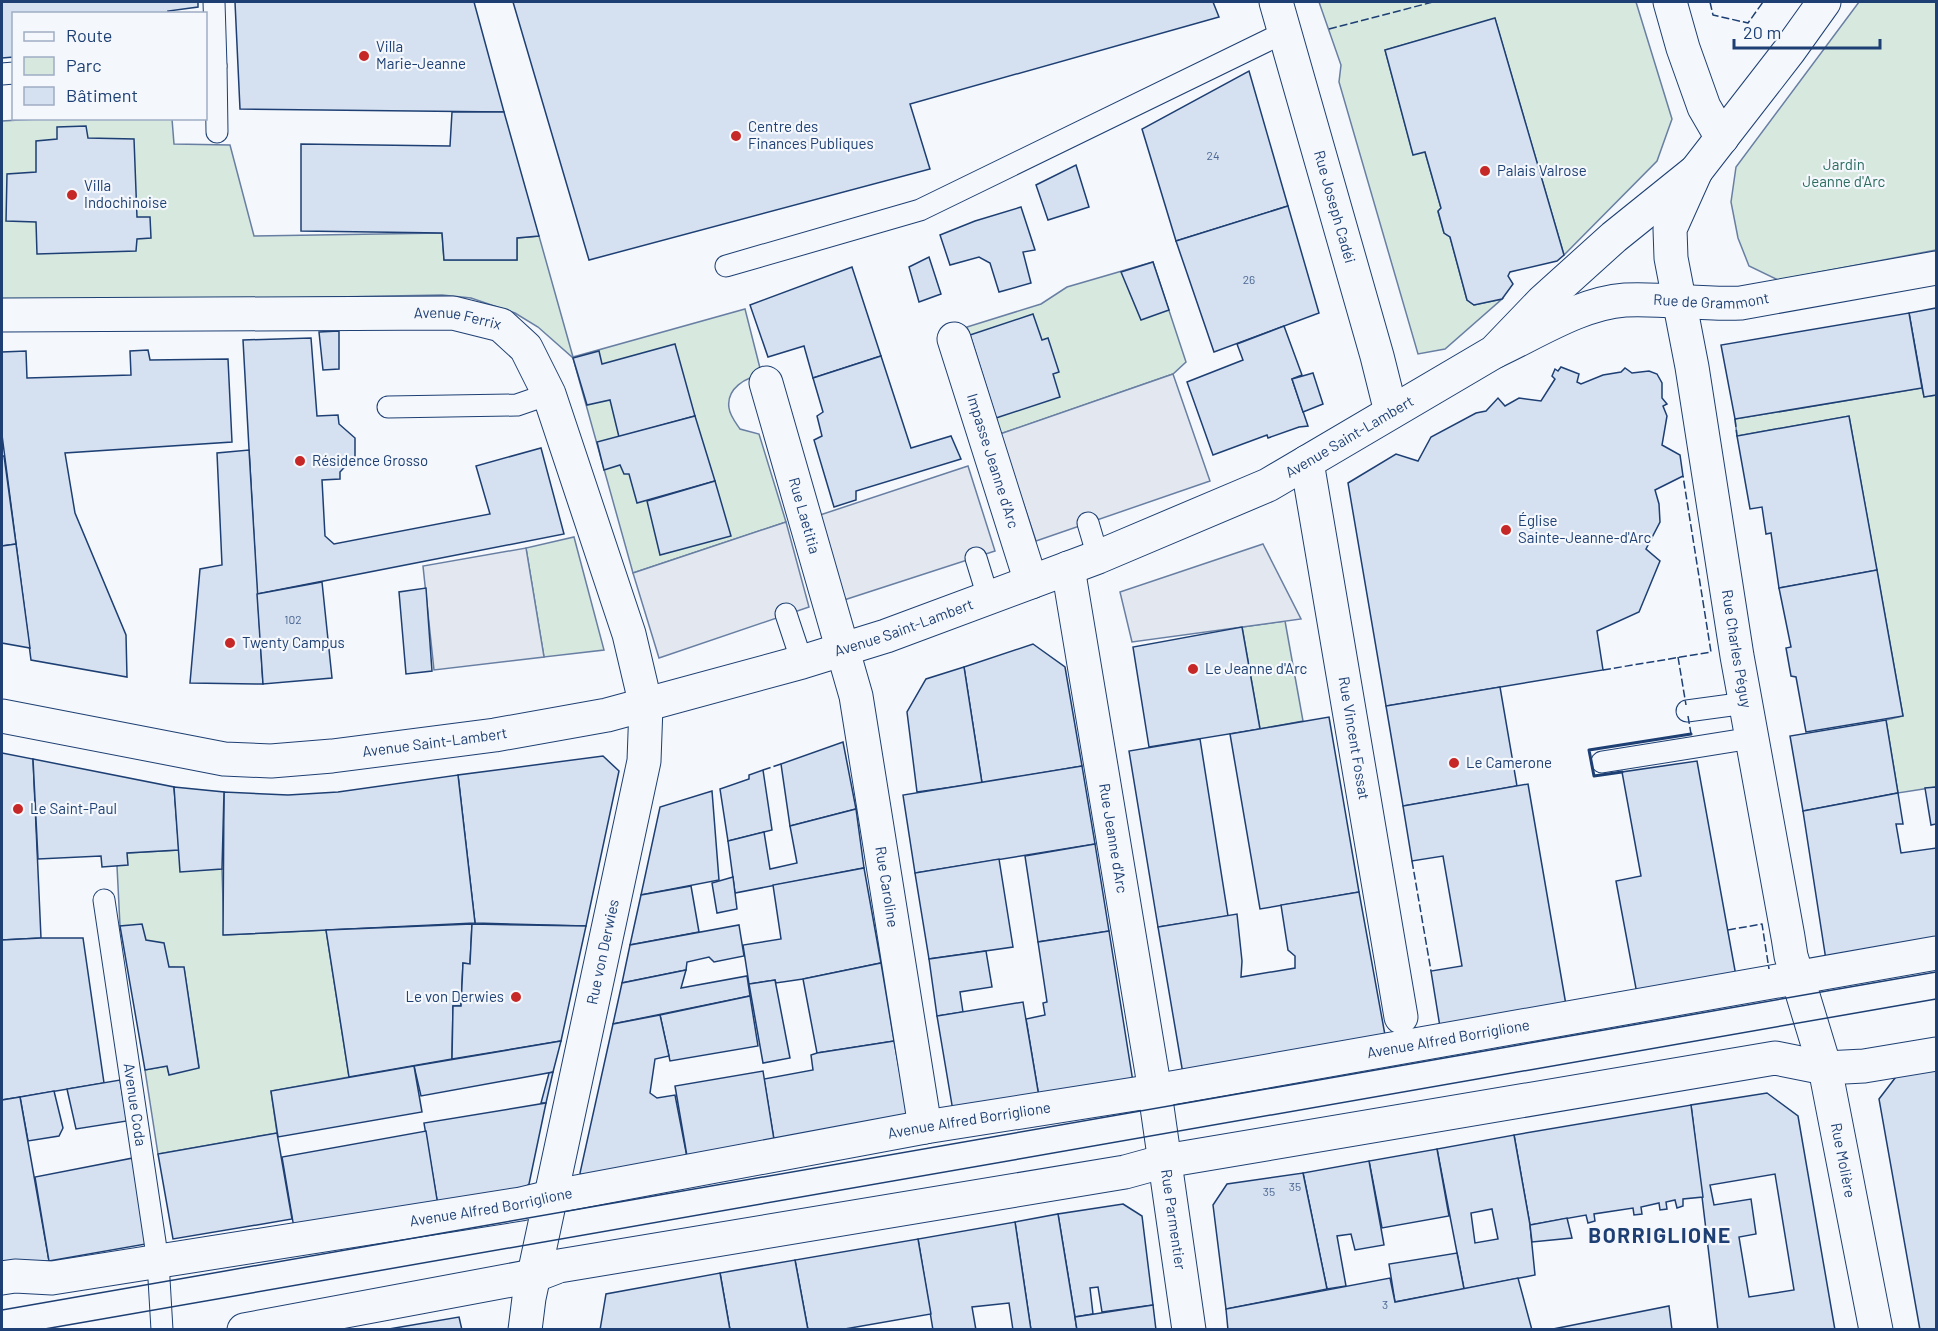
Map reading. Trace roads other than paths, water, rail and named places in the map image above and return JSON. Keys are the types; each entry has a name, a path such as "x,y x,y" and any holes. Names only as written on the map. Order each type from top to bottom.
{"street":[{"path":"1670,2 1683,48 1704,107 1722,138"},
{"name":"Avenue Saint-Lambert","path":"2,716 224,759 271,761 333,756 495,735 584,721 802,662 886,636 1098,557 1268,485 1494,352 1542,302 1614,237 1696,171 1824,2"},
{"name":"Rue Joseph Cadéi","path":"1281,17 1391,412"},
{"name":"Avenue Saint-Lambert","path":"1679,302 1671,258 1670,229 1696,171"},
{"name":"Rue de Grammont","path":"1494,352 1585,309 1602,304 1624,300 1741,303 1936,268"},
{"name":"Rue Charles Péguy","path":"1679,302 1692,367 1752,738 1791,956 1800,986"},
{"name":"Avenue Ferrix","path":"2,315 453,313 501,325 526,348 549,394 629,634 646,706"},
{"name":"Impasse Jeanne d'Arc","path":"954,339 1031,582"},
{"name":"Rue Laetitia","path":"766,383 844,649"},
{"name":"Rue Vincent Fossat","path":"1307,462 1401,1017"},
{"name":"Rue Jeanne d'Arc","path":"1068,568 1156,1100"},
{"name":"Rue Caroline","path":"844,649 856,696 865,747 925,1127"},
{"name":"Rue von Derwies","path":"525,1329 550,1197 644,761 646,706"},
{"name":"Avenue Alfred Borriglione","path":"2,1278 15,1276 52,1278 509,1206 925,1127 1156,1100 1800,986 1936,953"},
{"name":"Rue Molière","path":"1800,986 1825,1068 1876,1329"},
{"path":"244,1329 534,1276 559,1266 1125,1172 1165,1161 1774,1058 1825,1068 1864,1066 1936,1054"},
{"name":"Rue Parmentier","path":"1156,1100 1189,1329"}],"lane":[{"path":"214,2 211,66 217,132"},
{"path":"726,266 920,210 1281,17"},
{"path":"388,407 517,405 549,394"},
{"path":"1088,523 1098,557"},
{"path":"976,558 988,597"},
{"path":"786,614 802,662"},
{"path":"1687,711 1746,703"},
{"path":"1602,762 1752,738"},
{"name":"Avenue Coda","path":"104,900 158,1262 161,1319"}],"tram line":[{"path":"2,1310 1936,972"},
{"path":"39,1330 1936,999"}],"place":[{"name":"Villa Marie-Jeanne","path":"364,56"},
{"name":"Centre des Finances Publiques","path":"736,136"},
{"name":"Palais Valrose","path":"1485,171"},
{"name":"Villa Indochinoise","path":"72,195"},
{"name":"Résidence Grosso","path":"300,461"},
{"name":"Église Sainte-Jeanne-d'Arc","path":"1506,530"},
{"name":"Twenty Campus","path":"230,643"},
{"name":"Le Jeanne d'Arc","path":"1193,669"},
{"name":"Le Camerone","path":"1454,763"},
{"name":"Le Saint-Paul","path":"18,809"},
{"name":"Le von Derwies","path":"516,997"}],"district":[{"name":"BORRIGLIONE","path":"1660,1236"}],"park label":[{"name":"Jardin Jeanne d'Arc","path":"1844,174"}]}
